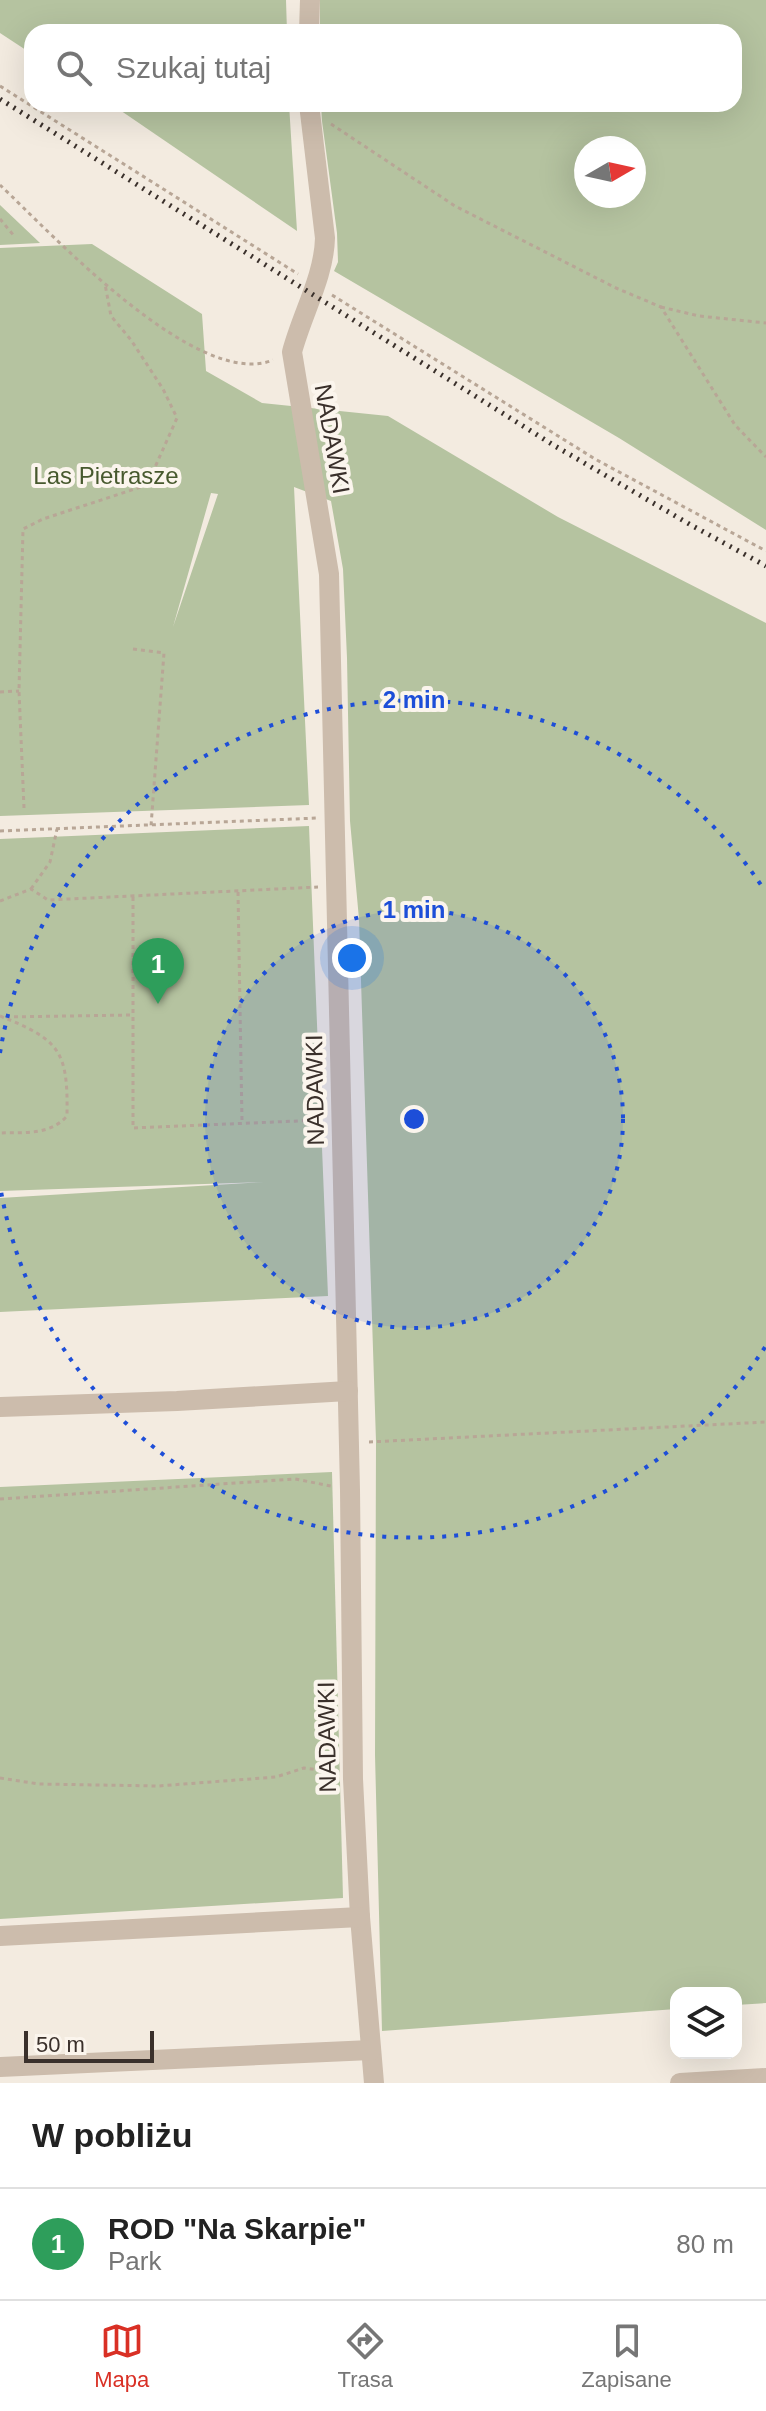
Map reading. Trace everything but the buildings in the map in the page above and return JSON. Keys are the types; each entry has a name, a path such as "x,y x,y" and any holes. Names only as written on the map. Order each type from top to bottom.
{"street":[{"path":"309,24 310,0"},
{"name":"NADAWKI","path":"309,112 325,258 300,321 292,352 329,574 350,1490 353,1779 360,1917 374,2083"},
{"path":"0,1407 348,1391"},
{"path":"0,1936 360,1917"},
{"path":"0,2067 371,2050"},
{"path":"680,2083 766,2078"}],"path":[{"path":"0,86 24,101"},
{"path":"41,112 595,459 766,551"},
{"path":"312,112 455,206 616,288 661,307 699,316 766,323"},
{"path":"0,185 105,284 159,326 191,346 228,360 264,364 292,352"},
{"path":"0,219 15,237"},
{"path":"24,808 19,691 23,529 43,519 147,485 177,418 163,389 111,316 105,284"},
{"path":"661,307 735,425 766,457"},
{"path":"133,649 164,653 151,826"},
{"path":"0,692 19,691"},
{"path":"0,831 334,817"},
{"path":"0,901 31,889 50,862 57,829"},
{"path":"31,889 48,900 336,885"},
{"path":"238,892 242,1122"},
{"path":"133,897 133,1128 342,1120"},
{"path":"1,1016 133,1015"},
{"path":"0,1133 46,1131 58,1126 67,1116 67,1076 60,1054 42,1036 1,1016"},
{"path":"349,1442 766,1422"},
{"path":"0,1499 295,1479 350,1490"},
{"path":"0,1778 39,1784 158,1786 276,1777 304,1768 327,1770 353,1779"}],"green space":[{"path":"0,0 286,0 287,24 24,24 24,49 0,33"},
{"path":"320,0 766,0 766,530 619,438 334,271 338,262 321,112 742,112 742,24 320,24"},
{"path":"123,112 290,112 297,231"},
{"path":"0,205 40,243 0,245"},
{"name":"Las Pietrasze","path":"92,244 202,314 206,371 262,403 388,416 558,517 766,623 766,2003 742,2005 742,1987 670,1987 670,2009 382,2031 375,1755 376,1441 359,919 350,821 343,569 331,501 294,487 309,805 0,816 0,248","holes":["211,493 218,494 173,627"]},
{"path":"309,826 328,1296 0,1312 0,1198 264,1182 0,1191 0,839"},
{"path":"332,1472 343,1898 0,1919 0,1487"}],"railway":[{"path":"0,99 555,446 766,566"}],"place":[{"name":"ROD \"Na Skarpie\"","path":"158,1004"}]}
